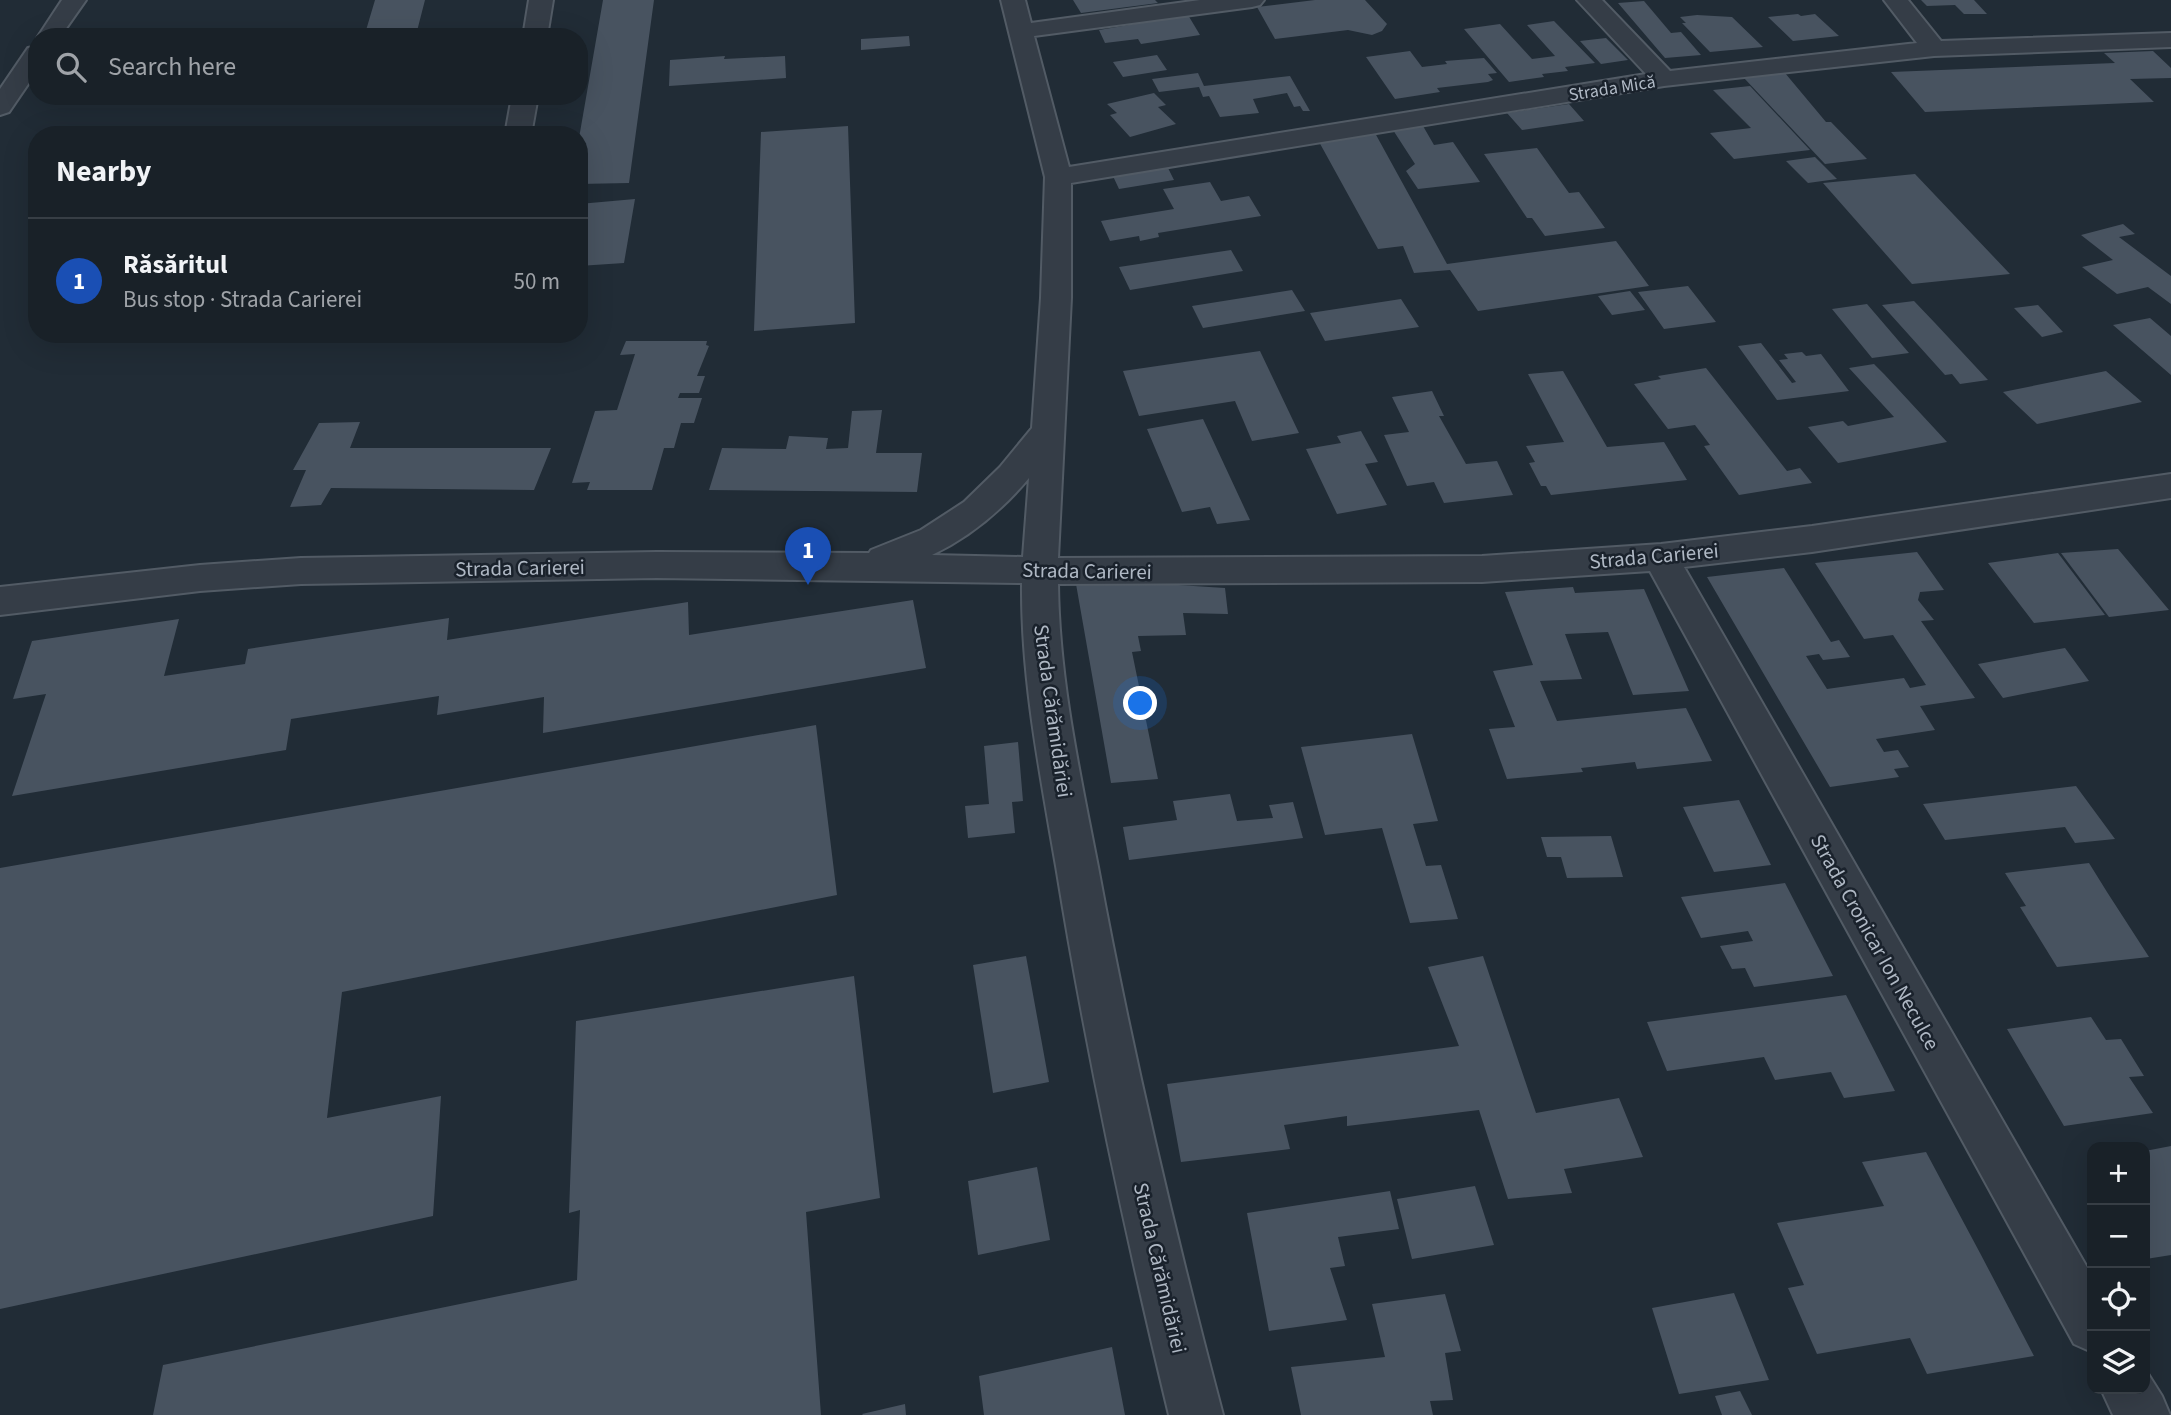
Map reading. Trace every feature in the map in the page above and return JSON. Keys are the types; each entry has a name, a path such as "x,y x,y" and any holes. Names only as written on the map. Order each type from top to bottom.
{"street":[{"path":"54,28 74,0"},
{"path":"536,28 541,0"},
{"name":"Strada Cărămidăriei","path":"1013,0 1058,177 1056,298 1040,571 1040,624 1054,737 1096,974 1153,1244 1196,1415"},
{"path":"1022,31 1252,0"},
{"path":"1590,0 1664,79"},
{"path":"1896,0 1934,49"},
{"name":"Strada Mică","path":"1058,177 1664,79 1934,49 2171,40"},
{"path":"0,107 28,66"},
{"path":"520,126 523,105"},
{"path":"859,566 930,542 965,520 1013,477 1046,433"},
{"name":"Strada Carierei","path":"0,601 200,578 302,571 657,565 859,566 1040,571 1482,569 1661,557 1812,540 2171,486"},
{"name":"Strada Cronicar Ion Neculce","path":"1661,557 2087,1317"},
{"path":"2131,1394 2143,1415"}],"building":[{"path":"375,0 425,0 418,28 367,28"},
{"path":"603,0 654,0 629,183 588,184 588,126 581,126 585,105 588,105 588,86"},
{"path":"1073,0 1155,0 1158,3 1081,13"},
{"path":"1315,0 1365,0 1387,24 1382,31 1372,35 1348,30 1275,39 1257,7"},
{"path":"1921,0 1974,0 1987,14 1964,14 1955,5 1927,6"},
{"path":"1644,1 1671,33 1681,32 1701,55 1665,58 1618,3"},
{"path":"1815,14 1839,36 1793,41 1768,17"},
{"path":"1188,15 1200,35 1141,44 1138,39 1105,43 1099,30"},
{"path":"1680,17 1732,17 1763,47 1710,52 1682,23 1686,23"},
{"path":"1554,21 1595,63 1565,67 1568,71 1542,74 1544,77 1509,82 1464,29 1500,24 1532,59 1555,56 1527,25"},
{"path":"909,36 910,46 861,50 861,39"},
{"path":"1606,38 1628,60 1601,64 1580,41"},
{"path":"1410,51 1422,67 1447,64 1445,61 1484,58 1497,73 1488,74 1493,80 1488,82 1437,88 1440,92 1395,99 1366,57"},
{"path":"2153,51 2171,68 2171,78 2130,79 2154,102 1925,112 1891,72 2115,63 2104,53"},
{"path":"1157,55 1167,70 1123,77 1113,62"},
{"path":"725,56 724,59 785,56 786,78 669,86 670,60"},
{"path":"1198,73 1204,86 1290,76 1310,111 1303,111 1300,106 1294,107 1287,93 1253,99 1259,113 1220,117 1209,96 1203,97 1199,87 1159,92 1152,79"},
{"path":"1785,73 1826,122 1831,122 1867,159 1825,164 1744,78"},
{"path":"1750,86 1810,150 1734,159 1710,133 1751,128 1713,90"},
{"path":"1154,93 1166,105 1158,107 1176,124 1130,137 1110,115 1117,113 1107,104"},
{"path":"1569,104 1584,121 1522,130 1507,113"},
{"path":"848,126 855,323 754,331 761,132"},
{"path":"1423,126 1434,145 1453,142 1480,182 1418,189 1406,171 1415,164 1393,130"},
{"path":"1375,133 1447,264 1616,241 1649,286 1478,311 1450,270 1414,273 1403,246 1378,249 1318,140"},
{"path":"1537,148 1569,193 1579,192 1605,228 1545,236 1532,218 1527,218 1484,154"},
{"path":"1815,157 1837,179 1808,183 1786,161"},
{"path":"1167,166 1174,180 1119,189 1112,174"},
{"path":"1915,174 2010,274 1912,284 1823,183"},
{"path":"1210,182 1221,201 1249,196 1261,216 1158,233 1159,237 1140,241 1139,236 1110,241 1101,221 1174,209 1163,189"},
{"path":"635,199 624,263 588,265 588,203"},
{"path":"2123,224 2135,234 2119,237 2171,276 2171,304 2148,287 2117,294 2082,267 2113,260 2081,235"},
{"path":"1231,250 1243,271 1130,290 1119,267"},
{"path":"1688,286 1716,322 1664,329 1638,292"},
{"path":"1292,290 1305,311 1203,328 1192,306"},
{"path":"1630,291 1645,310 1612,315 1598,296"},
{"path":"1401,299 1419,327 1325,341 1310,313"},
{"path":"1914,301 1988,380 1960,384 1952,374 1945,375 1882,305"},
{"path":"1867,304 1909,353 1872,358 1832,309"},
{"path":"2038,305 2063,332 2042,337 2014,308"},
{"path":"2150,318 2171,336 2171,375 2113,325"},
{"path":"626,341 707,341 706,345 709,346 697,376 705,376 699,393 680,393 678,398 702,398 694,423 681,423 674,448 664,448 652,490 587,490 590,482 572,483 595,411 617,410 635,354 620,355"},
{"path":"1761,343 1792,383 1796,382 1779,360 1788,359 1784,354 1821,354 1849,391 1777,400 1738,346"},
{"path":"1260,351 1299,433 1252,441 1235,401 1139,416 1123,371"},
{"path":"1874,364 1947,442 1838,463 1808,427 1843,421 1848,426 1894,417 1849,368"},
{"path":"1706,368 1787,471 1800,468 1812,483 1739,495 1704,446 1710,445 1695,425 1668,429 1634,384 1661,379 1658,376"},
{"path":"1563,371 1607,447 1664,442 1687,480 1551,495 1546,486 1541,486 1529,463 1535,462 1526,446 1564,442 1528,374"},
{"path":"2106,371 2142,402 2037,424 2003,392"},
{"path":"1432,391 1444,416 1439,416 1466,464 1497,461 1513,495 1444,503 1434,482 1407,486 1384,435 1409,432 1392,397"},
{"path":"882,410 876,453 922,453 917,492 709,490 722,448 786,449 789,436 828,438 826,449 848,448 852,411"},
{"path":"1203,419 1250,520 1217,524 1210,507 1182,512 1147,429"},
{"path":"360,422 350,448 551,448 534,490 331,488 321,505 290,507 306,470 293,470 319,423"},
{"path":"1361,431 1378,462 1365,464 1387,505 1337,514 1306,449 1341,443 1337,436"},
{"path":"2118,549 2169,610 2109,617 2061,553"},
{"path":"1917,552 1944,590 1920,592 1918,600 1934,620 1921,621 1975,698 1920,706 1935,730 1876,739 1884,752 1898,750 1909,767 1894,769 1899,777 1830,787 1707,577 1784,568 1831,642 1839,640 1850,657 1823,660 1819,654 1806,656 1827,689 1904,678 1910,688 1926,685 1893,635 1864,639 1815,563"},
{"path":"2058,553 2105,615 2034,623 1988,563"},
{"path":"1178,581 1178,585 1225,588 1228,614 1183,613 1186,635 1138,636 1141,651 1132,652 1158,779 1111,783 1076,584"},
{"path":"1573,587 1575,593 1644,589 1689,691 1633,695 1608,632 1565,634 1582,679 1540,681 1557,721 1686,708 1712,761 1637,769 1635,762 1581,768 1583,772 1507,779 1489,729 1515,727 1493,671 1533,665 1505,592"},
{"path":"913,600 926,668 543,733 544,697 437,715 439,696 291,719 286,750 12,796 46,694 13,699 32,641 179,619 164,676 245,664 248,649 449,618 447,640 688,602 689,635"},
{"path":"2065,648 2089,681 2003,698 1978,664"},
{"path":"816,725 837,895 342,992 327,1118 441,1096 433,1216 0,1309 0,868"},
{"path":"1412,734 1438,821 1413,824 1426,866 1441,865 1458,919 1410,923 1382,828 1325,835 1301,747"},
{"path":"1018,742 1023,801 1012,802 1015,833 968,838 965,806 989,804 984,746"},
{"path":"2076,786 2115,839 2075,843 2065,827 1945,840 1923,804"},
{"path":"1230,794 1237,821 1273,818 1269,805 1293,802 1303,838 1129,860 1123,827 1177,820 1173,801"},
{"path":"1739,800 1771,865 1714,872 1683,807"},
{"path":"1611,836 1623,877 1567,878 1561,857 1547,857 1541,837"},
{"path":"2089,863 2149,957 2057,967 2020,907 2026,906 2005,873"},
{"path":"1785,883 1833,976 1754,987 1745,968 1732,969 1720,946 1753,941 1748,931 1701,938 1681,897"},
{"path":"1026,956 1049,1082 993,1093 973,965"},
{"path":"1483,956 1536,1113 1619,1098 1643,1157 1564,1169 1572,1193 1508,1199 1479,1110 1347,1126 1347,1116 1284,1125 1290,1149 1181,1162 1167,1084 1459,1046 1428,967"},
{"path":"854,976 880,1198 806,1212 821,1415 153,1415 163,1365 577,1280 580,1210 569,1213 576,1021"},
{"path":"1846,995 1895,1091 1844,1098 1831,1072 1775,1080 1764,1057 1667,1071 1647,1022"},
{"path":"2091,1017 2106,1040 2121,1039 2144,1076 2129,1077 2153,1113 2064,1126 2007,1029"},
{"path":"2171,1146 2171,1255 2150,1258 2150,1205 2150,1150"},
{"path":"1926,1152 2034,1356 1927,1374 1910,1338 1817,1354 1788,1288 1804,1285 1777,1223 1884,1206 1862,1162"},
{"path":"1037,1167 1050,1240 978,1255 968,1181"},
{"path":"1475,1186 1494,1245 1412,1259 1397,1199"},
{"path":"1390,1191 1399,1229 1338,1237 1345,1266 1330,1268 1347,1320 1269,1331 1247,1213"},
{"path":"1734,1293 1769,1380 1679,1394 1652,1308"},
{"path":"1445,1294 1461,1351 1445,1353 1453,1400 1430,1401 1433,1415 1301,1415 1291,1367 1385,1357 1372,1304"},
{"path":"1112,1347 1125,1415 984,1415 979,1376"},
{"path":"1740,1391 1752,1415 1722,1415 1715,1396"},
{"path":"905,1404 906,1415 862,1414"}],"place":[{"name":"Răsăritul","path":"808,585"}]}
